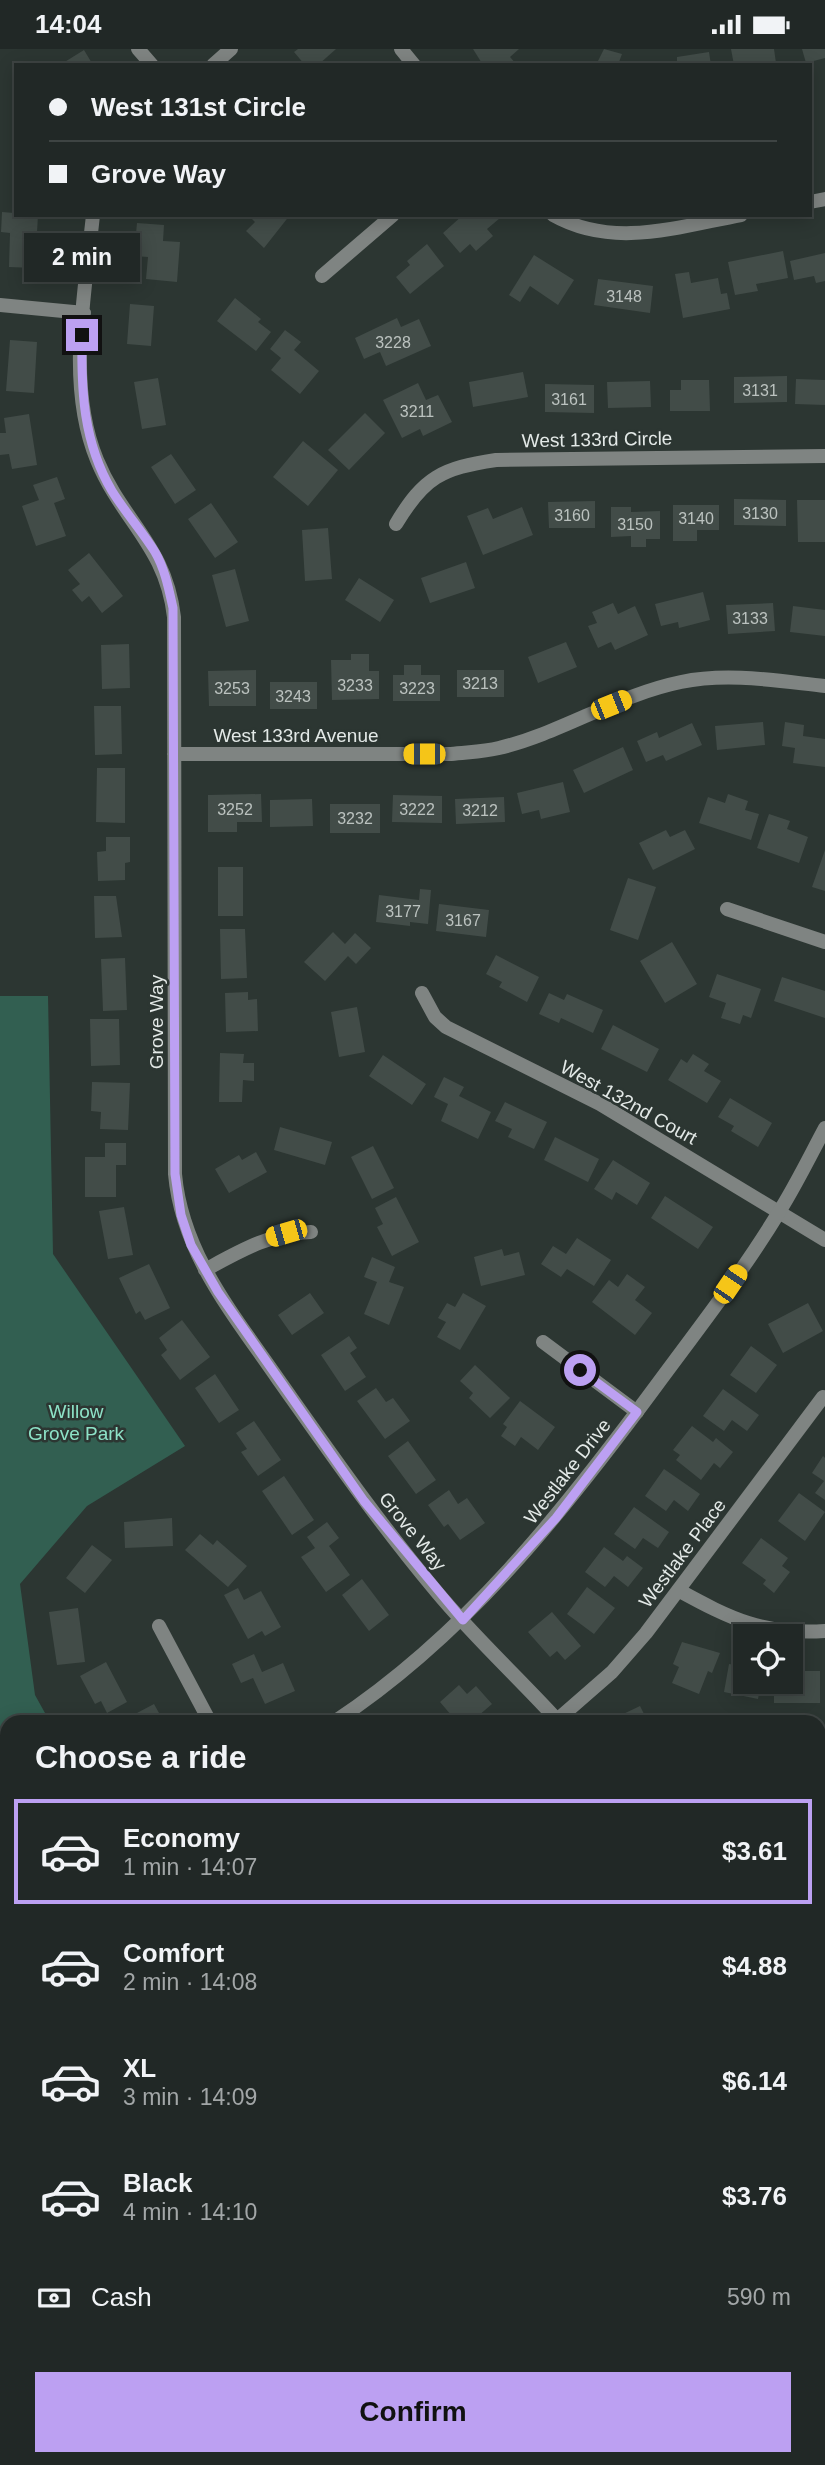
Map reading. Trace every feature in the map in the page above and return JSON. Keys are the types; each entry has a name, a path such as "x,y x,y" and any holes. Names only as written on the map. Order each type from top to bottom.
{"street":[{"path":"138,49 150,63"},
{"path":"215,63 231,49"},
{"path":"401,49 412,63"},
{"name":"Grove Way","path":"93,217 84,313 81,389 86,427 96,460 111,489 156,553 173,608 175,1174 181,1215 205,1270 364,1501 463,1620 552,1715"},
{"path":"322,276 391,217"},
{"path":"558,217 589,231 631,235 730,217"},
{"path":"0,305 84,313"},
{"name":"West 133rd Circle","path":"396,524 414,494 424,484 469,464 496,460 825,456"},
{"name":"West 133rd Avenue","path":"174,754 451,754 484,751 524,740 633,696 679,682 727,677 825,686"},
{"path":"727,909 825,942"},
{"name":"West 132nd Court","path":"422,993 435,1017 446,1027 600,1104 825,1240"},
{"name":"Westlake Drive","path":"344,1715 380,1689 463,1620 556,1518 637,1412 779,1212 825,1128"},
{"path":"205,1270 258,1241 286,1233 311,1232"},
{"path":"543,1342 637,1412"},
{"name":"Westlake Place","path":"565,1715 612,1672 646,1633 822,1397"},
{"path":"678,1590 732,1619 754,1627 795,1633 825,1631"},
{"path":"159,1626 206,1715"}],"green space":[{"name":"Willow Grove Park","path":"0,996 48,996 53,1254 185,1446 87,1506 20,1584 35,1695 46,1715 0,1715"}],"building":[{"path":"298,49 336,49 320,63 303,63 294,52"},
{"path":"473,49 519,49 510,57 515,63 482,63"},
{"path":"604,49 622,54 621,63 597,63"},
{"path":"731,49 774,49 776,63 734,63"},
{"path":"802,49 825,49 825,58 806,63"},
{"path":"84,50 92,63 63,63"},
{"path":"709,52 711,63 677,63 677,57"},
{"path":"2,212 14,213 14,217 38,217 35,268 9,267 10,233 1,232"},
{"path":"250,217 288,217 264,248 246,231 255,222"},
{"path":"461,217 500,218 487,229 493,236 476,251 470,244 460,253 443,233"},
{"path":"137,223 164,225 163,241 180,242 177,282 146,279 148,257 134,256"},
{"path":"427,244 444,266 410,294 396,277 410,265 407,261"},
{"path":"783,251 788,278 756,284 758,291 735,295 728,262"},
{"path":"825,253 825,281 816,283 814,276 794,280 790,261"},
{"path":"534,255 574,280 558,305 530,286 520,302 509,295"},
{"path":"689,272 691,283 718,278 721,294 727,293 730,309 683,318 675,274"},
{"path":"598,279 653,286 650,313 594,305"},
{"path":"235,298 261,319 258,322 271,332 256,351 217,321"},
{"path":"130,304 154,306 151,346 127,344"},
{"path":"397,318 401,327 419,319 431,346 386,366 380,352 364,359 355,338"},
{"path":"285,330 301,342 294,350 319,371 300,394 271,370 281,358 270,349"},
{"path":"10,340 37,342 34,393 6,391"},
{"path":"523,372 528,397 473,407 469,382"},
{"path":"787,376 787,402 734,403 734,377"},
{"path":"158,378 166,425 142,429 134,382"},
{"path":"796,379 825,380 825,405 795,404"},
{"path":"681,380 709,380 710,411 670,411 670,390 681,390"},
{"path":"650,381 651,407 608,408 607,382"},
{"path":"418,383 426,400 438,395 452,422 423,436 420,429 402,438 383,400"},
{"path":"545,384 594,385 594,413 545,412"},
{"path":"365,413 385,433 349,470 328,450"},
{"path":"29,414 37,465 12,469 9,454 0,455 0,433 6,433 4,418"},
{"path":"303,441 338,470 308,506 273,477"},
{"path":"171,454 196,490 175,504 151,467"},
{"path":"57,477 65,499 54,503 66,536 36,546 22,506 39,500 33,485"},
{"path":"734,499 786,500 786,526 734,525"},
{"path":"797,500 825,500 825,542 798,542"},
{"path":"595,501 595,528 549,528 548,502"},
{"path":"211,503 238,542 215,558 188,519"},
{"path":"673,505 719,505 719,530 697,530 697,541 673,541"},
{"path":"522,507 533,535 483,555 467,516 488,508 493,519"},
{"path":"611,507 631,507 631,512 660,511 660,539 646,539 646,547 631,547 631,536 611,537"},
{"path":"328,528 332,579 305,581 302,530"},
{"path":"89,553 123,596 102,613 89,596 82,602 72,590 80,584 68,570"},
{"path":"466,562 475,588 430,603 421,578"},
{"path":"235,569 249,621 226,627 212,575"},
{"path":"359,578 394,600 380,622 345,600"},
{"path":"703,592 710,620 679,628 678,622 661,626 655,604"},
{"path":"613,603 618,614 635,606 648,635 615,650 611,642 598,648 588,626 597,623 592,612"},
{"path":"773,603 775,631 728,634 726,605"},
{"path":"793,606 825,610 825,636 790,632"},
{"path":"566,642 577,667 538,683 528,657"},
{"path":"129,644 130,688 102,689 101,645"},
{"path":"351,654 369,654 369,671 379,671 379,699 332,700 331,660 351,660"},
{"path":"404,665 421,665 421,675 440,675 440,701 393,701 393,675 404,675"},
{"path":"256,670 256,706 209,706 208,671"},
{"path":"457,670 504,670 504,697 457,697"},
{"path":"270,682 317,682 317,709 270,709"},
{"path":"94,706 121,706 122,754 95,755"},
{"path":"763,722 765,745 717,750 715,726"},
{"path":"785,722 804,725 803,736 825,739 825,767 793,763 795,748 782,746"},
{"path":"692,723 702,745 666,761 663,755 646,762 637,741 657,732 659,738"},
{"path":"623,747 633,770 584,793 573,770"},
{"path":"97,768 125,768 125,823 96,822"},
{"path":"563,782 570,812 541,819 539,810 522,814 517,793"},
{"path":"261,794 262,822 237,822 237,832 208,832 208,795"},
{"path":"728,794 748,801 745,810 759,814 751,840 699,823 708,797 725,803"},
{"path":"393,795 442,796 442,823 392,822"},
{"path":"504,797 505,822 456,824 455,799"},
{"path":"312,799 313,826 270,827 270,800"},
{"path":"330,804 380,804 380,833 330,833"},
{"path":"769,814 790,821 787,829 808,837 799,863 757,848"},
{"path":"666,830 670,837 685,830 695,849 653,870 639,843"},
{"path":"106,837 130,837 130,862 125,863 125,880 98,881 97,852 106,851"},
{"path":"825,850 825,891 812,887"},
{"path":"218,867 243,867 243,916 218,916"},
{"path":"628,878 656,887 638,940 610,930"},
{"path":"420,889 431,890 428,924 410,922 410,926 376,922 379,895 419,900"},
{"path":"94,896 116,896 122,937 95,938"},
{"path":"439,904 489,910 486,937 436,931"},
{"path":"220,929 245,929 247,978 221,979"},
{"path":"333,932 345,944 355,933 371,948 356,964 348,956 325,981 304,962"},
{"path":"672,942 697,984 665,1003 640,961"},
{"path":"496,955 539,977 527,1002 499,987 502,982 486,974"},
{"path":"125,958 127,1010 103,1011 101,959"},
{"path":"717,974 761,989 751,1018 743,1015 740,1024 721,1018 726,1003 709,997"},
{"path":"782,977 825,991 825,1018 774,1001"},
{"path":"248,992 248,1000 257,999 258,1031 226,1032 225,993"},
{"path":"549,993 564,1000 567,994 603,1010 593,1033 561,1018 559,1023 539,1014"},
{"path":"357,1007 365,1052 339,1057 331,1012"},
{"path":"90,1019 119,1019 120,1065 91,1066"},
{"path":"613,1025 659,1049 647,1072 601,1049"},
{"path":"220,1053 244,1054 243,1063 254,1063 254,1081 243,1080 242,1102 219,1102"},
{"path":"693,1054 709,1064 704,1071 721,1081 707,1103 668,1080 681,1059 687,1063"},
{"path":"383,1055 426,1084 412,1105 369,1076"},
{"path":"444,1077 464,1087 459,1096 491,1112 478,1139 441,1121 448,1104 434,1097"},
{"path":"92,1082 130,1083 128,1130 100,1129 101,1112 91,1111"},
{"path":"730,1098 772,1123 758,1147 731,1131 734,1126 718,1117"},
{"path":"505,1102 547,1122 534,1149 508,1137 512,1129 495,1121"},
{"path":"280,1127 332,1142 325,1165 274,1150"},
{"path":"555,1137 599,1159 588,1182 544,1160"},
{"path":"105,1143 126,1143 126,1165 116,1165 116,1197 85,1197 85,1157 105,1157"},
{"path":"373,1146 394,1188 372,1199 351,1157"},
{"path":"256,1152 267,1172 229,1193 215,1169 239,1155 242,1160"},
{"path":"613,1160 650,1183 637,1205 616,1192 612,1200 594,1189"},
{"path":"665,1196 713,1227 698,1249 651,1218"},
{"path":"396,1197 419,1242 392,1256 377,1227 383,1224 375,1208"},
{"path":"124,1207 133,1255 108,1259 99,1211"},
{"path":"577,1238 611,1260 594,1286 567,1269 561,1277 541,1264 553,1246 566,1254"},
{"path":"502,1249 504,1256 519,1252 525,1275 481,1286 474,1257"},
{"path":"372,1257 395,1267 389,1282 404,1287 389,1325 364,1314 377,1282 364,1277"},
{"path":"149,1264 170,1308 145,1320 140,1311 136,1314 119,1278"},
{"path":"627,1274 645,1287 635,1300 652,1313 635,1335 592,1302 609,1280 618,1287"},
{"path":"310,1293 324,1313 292,1335 278,1315"},
{"path":"463,1293 486,1306 460,1350 437,1337 446,1322 438,1318 447,1303 455,1307"},
{"path":"808,1303 823,1331 783,1353 768,1324"},
{"path":"182,1320 210,1357 180,1380 161,1355 167,1350 159,1338"},
{"path":"349,1336 357,1348 350,1353 366,1377 345,1391 321,1355"},
{"path":"751,1346 777,1365 756,1393 730,1375"},
{"path":"475,1365 510,1398 490,1418 469,1398 473,1393 460,1381"},
{"path":"215,1374 239,1410 219,1423 195,1388"},
{"path":"376,1388 386,1402 393,1398 410,1421 385,1439 357,1401"},
{"path":"723,1389 759,1415 747,1431 732,1420 724,1431 703,1416"},
{"path":"520,1401 555,1427 538,1450 521,1437 515,1446 501,1436 507,1427 503,1424"},
{"path":"254,1421 281,1460 258,1476 241,1452 247,1449 236,1433"},
{"path":"692,1426 713,1442 716,1438 733,1452 720,1468 714,1463 701,1480 676,1460 680,1455 673,1450"},
{"path":"408,1441 436,1480 416,1494 388,1456"},
{"path":"823,1456 825,1500 815,1493 824,1481 812,1473"},
{"path":"664,1469 700,1494 688,1511 674,1500 666,1511 645,1496"},
{"path":"284,1476 314,1520 292,1535 262,1491"},
{"path":"449,1490 458,1504 467,1498 485,1523 460,1540 448,1524 444,1527 428,1505"},
{"path":"799,1493 825,1512 805,1541 778,1521"},
{"path":"634,1507 669,1532 658,1548 643,1538 635,1549 614,1534"},
{"path":"172,1518 173,1546 125,1548 124,1522"},
{"path":"327,1522 339,1538 329,1546 350,1575 326,1592 301,1557 315,1548 307,1537"},
{"path":"200,1534 213,1545 217,1540 247,1566 228,1587 185,1550"},
{"path":"761,1538 788,1558 782,1566 790,1572 774,1593 763,1584 766,1580 742,1563"},
{"path":"92,1545 112,1560 85,1593 66,1578"},
{"path":"604,1547 623,1561 627,1556 643,1568 628,1587 614,1576 605,1587 585,1572"},
{"path":"362,1579 389,1615 369,1631 342,1595"},
{"path":"587,1587 615,1608 594,1634 567,1614"},
{"path":"238,1588 244,1600 261,1591 281,1627 265,1636 262,1631 248,1639 224,1595"},
{"path":"78,1608 85,1662 57,1665 49,1612"},
{"path":"552,1612 581,1646 565,1660 557,1651 550,1657 528,1632"},
{"path":"682,1642 720,1653 712,1673 708,1671 699,1694 672,1683 679,1667 673,1664"},
{"path":"254,1654 262,1672 283,1663 295,1691 265,1704 253,1678 241,1683 232,1664"},
{"path":"106,1662 127,1702 107,1713 101,1701 95,1704 80,1676"},
{"path":"729,1664 733,1665 733,1694 724,1692"},
{"path":"803,1671 820,1671 820,1703 774,1703 774,1694 803,1694"},
{"path":"459,1685 467,1694 476,1686 492,1704 479,1715 451,1715 440,1702"},
{"path":"734,1694 759,1694 758,1699"},
{"path":"154,1704 160,1715 133,1715"},
{"path":"640,1706 644,1715 621,1715"}],"route":[{"path":"82,335 81,389 86,427 96,460 127,514 156,553 166,576 173,608 175,1174 181,1215 191,1245 218,1292 364,1501 463,1620 556,1518 637,1412 580,1370"}]}
